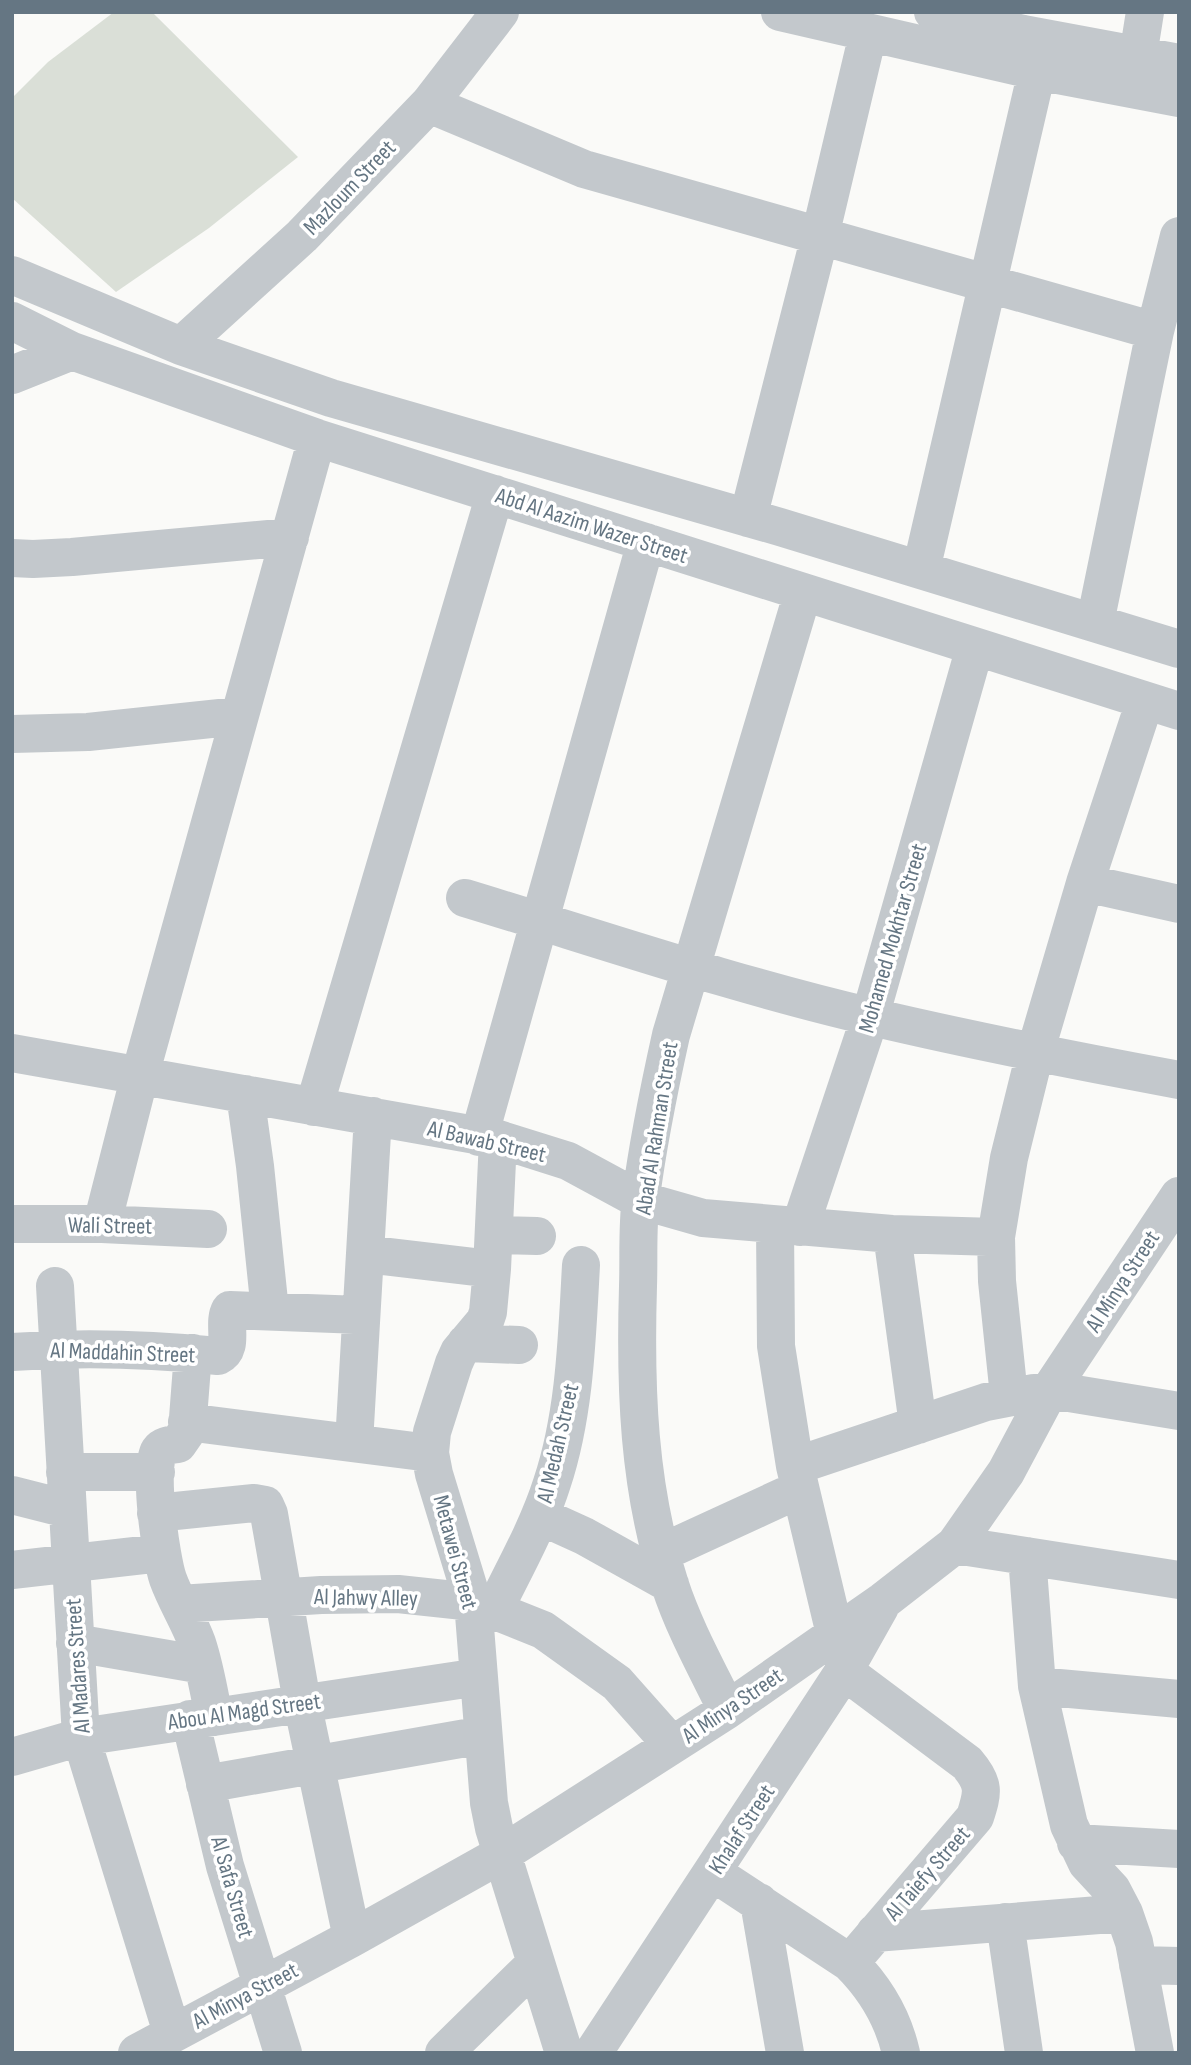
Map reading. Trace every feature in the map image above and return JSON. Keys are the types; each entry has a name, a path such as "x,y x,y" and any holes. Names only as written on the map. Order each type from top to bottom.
{"street":[{"name":"Mazloum Street","path":"181,346 302,236 429,104 500,12"},
{"path":"780,12 1037,71 1179,98"},
{"path":"933,12 1023,34 1179,64"},
{"path":"1139,56 1144,12"},
{"path":"764,580 780,550 764,522 820,236 868,34"},
{"path":"921,570 1037,71"},
{"path":"429,104 584,169 1155,331"},
{"path":"1095,623 1155,331 1179,236"},
{"name":"Abd Al Aazim Wazer Street","path":"12,275 181,346 331,398 764,522 1179,649"},
{"path":"12,375 42,335 59,320 65,299"},
{"path":"120,368 124,345 142,330"},
{"name":"Abd Al Aazim Wazer Street","path":"42,335 120,368 317,438 1162,706"},
{"path":"102,1224 140,1075 317,438"},
{"path":"314,1107 495,494"},
{"path":"12,558 72,557 289,537"},
{"name":"Metawei Street","path":"586,2052 535,1964 489,1804 479,1677 484,1606 434,1474 430,1452 435,1420 454,1363 466,1343 485,1321 493,1252 489,1138 540,920 646,542"},
{"path":"843,606 847,582 867,554"},
{"name":"Abad Al Rahman Street","path":"727,1710 682,1617 665,1569 646,1484 638,1422 636,1359 640,1200 655,1108 671,1035 803,592"},
{"name":"Mohamed Mokhtar Street","path":"835,1634 797,1478 776,1346 788,1226 870,1017 975,647"},
{"path":"1009,1396 997,1281 996,1237 1009,1158 1035,1053 1085,883 1162,706"},
{"path":"12,734 88,732 239,716"},
{"path":"1085,883 1179,904"},
{"path":"465,898 690,967 870,1017 1035,1053 1179,1080"},
{"name":"Al Bawab Street","path":"12,1053 489,1138 568,1161 640,1200 703,1218 892,1234 996,1237"},
{"path":"244,1094 255,1166 270,1311"},
{"path":"354,1443 373,1116"},
{"name":"Al Minya Street","path":"138,2053 502,1854 727,1710 883,1601 955,1545 1006,1472 1048,1393 1165,1238 1179,1196"},
{"name":"Wali Street","path":"12,1224 102,1224 208,1229"},
{"path":"892,1234 918,1424"},
{"path":"365,1254 493,1252 537,1236"},
{"name":"Al Medah Street","path":"484,1606 540,1516 553,1481 568,1411 577,1340 581,1265"},
{"name":"Al Madares Street","path":"55,1286 81,1737 172,2033"},
{"name":"Al Maddahin Street","path":"12,1352 128,1349 218,1356 225,1351 226,1318 230,1310 361,1315"},
{"path":"466,1343 519,1345"},
{"path":"12,1495 66,1491 156,1472 159,1450 166,1445 178,1444 187,1431 193,1353"},
{"path":"540,1516 665,1569 797,1478 918,1424 1009,1396 1069,1393 1179,1411"},
{"path":"187,1422 430,1452"},
{"name":"Al Safa Street","path":"156,1472 156,1513 161,1553 168,1579 197,1643 203,1665 205,1784 225,1866 283,2053"},
{"path":"156,1513 254,1503 265,1505 269,1514 302,1702 352,1938"},
{"path":"955,1545 1179,1580"},
{"path":"12,1570 161,1553"},
{"path":"1027,1556 1037,1686 1069,1825 1087,1863 1112,1889 1124,1913 1134,1942 1154,2053"},
{"name":"Al Jahwy Alley","path":"179,1604 284,1597 398,1594 484,1606 543,1630 617,1683 672,1745"},
{"name":"Khalaf Street","path":"586,2052 712,1872 844,1671 883,1601"},
{"path":"75,1643 203,1665"},
{"name":"Al Taiefy Street","path":"844,1671 967,1763 979,1776 981,1796 975,1817 850,1963"},
{"name":"Abou Al Magd Street","path":"12,1757 81,1737 479,1677"},
{"path":"1037,1686 1179,1699"},
{"path":"205,1784 483,1735"},
{"path":"1076,1843 1179,1849"},
{"path":"712,1872 850,1963 866,1980 888,2013 901,2053"},
{"path":"758,1902 785,2053"},
{"path":"875,1933 1124,1913"},
{"path":"1005,1922 1024,2053"},
{"path":"444,2053 535,1964"},
{"path":"1138,1965 1179,1966"}],"shaded area":[{"path":"114,12 152,12 298,157 209,228 116,292 12,198 12,98 48,62"}]}
